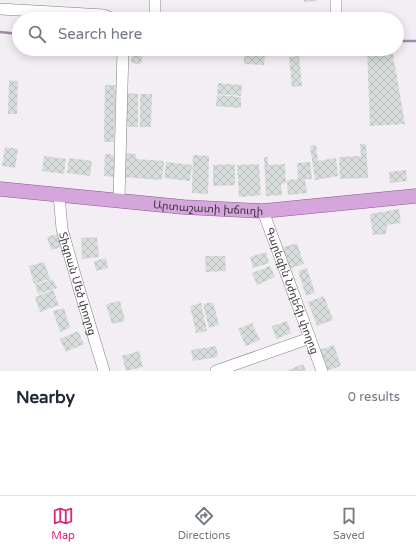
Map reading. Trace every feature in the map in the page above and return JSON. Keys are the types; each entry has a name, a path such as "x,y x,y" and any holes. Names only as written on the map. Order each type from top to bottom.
{"main road":[{"name":"Արտաշատի խճուղի","path":"0,189 183,207 262,211 416,196"}],"street":[{"path":"155,0 155,12"},
{"path":"336,0 336,12"},
{"path":"0,8 59,12"},
{"path":"119,200 123,56"},
{"name":"Տիգրան Մեծ փողոց","path":"59,195 62,228 104,371"},
{"name":"Գարեգին Նժդեհի փողոց","path":"262,211 322,371"},
{"path":"216,371 310,338"}],"building":[{"path":"304,0 317,0 317,1 304,2"},
{"path":"132,56 142,56 141,64 131,63"},
{"path":"244,56 265,56 264,65 244,64"},
{"path":"299,56 302,86 292,87 289,57"},
{"path":"367,56 393,56 405,124 370,126"},
{"path":"9,80 18,81 17,114 8,114"},
{"path":"218,83 242,85 241,96 217,94"},
{"path":"105,85 116,85 114,142 104,142"},
{"path":"127,93 138,94 138,127 127,127"},
{"path":"140,94 152,94 151,127 140,127"},
{"path":"217,95 241,97 241,108 216,106"},
{"path":"360,144 366,144 368,178 340,179 339,157 361,156"},
{"path":"316,145 318,161 336,158 338,176 315,180 310,146"},
{"path":"5,147 18,149 15,168 2,166"},
{"path":"125,153 136,154 136,159 164,161 162,180 123,177"},
{"path":"105,154 119,155 118,177 104,176"},
{"path":"193,155 209,156 208,194 192,193"},
{"path":"44,156 66,159 64,174 42,171"},
{"path":"264,157 268,157 268,165 285,164 286,183 281,184 282,195 266,196"},
{"path":"69,158 92,161 90,176 67,173"},
{"path":"166,162 192,165 190,181 164,178"},
{"path":"310,162 312,179 305,179 307,193 288,195 287,180 298,179 297,163"},
{"path":"235,164 235,185 213,186 213,165"},
{"path":"259,164 261,195 239,197 237,165"},
{"path":"406,170 407,181 390,183 389,172"},
{"path":"399,209 401,223 387,225 386,234 373,235 370,214"},
{"path":"57,234 61,247 51,250 47,237"},
{"path":"97,237 99,257 82,259 81,238"},
{"path":"297,243 304,264 288,269 281,248"},
{"path":"266,252 269,263 253,268 250,257"},
{"path":"205,256 225,256 226,271 206,272"},
{"path":"106,258 108,268 96,271 94,261"},
{"path":"44,262 50,279 34,284 29,266"},
{"path":"270,266 275,277 257,285 252,273"},
{"path":"307,268 315,293 306,296 298,271"},
{"path":"53,279 57,288 38,294 35,285"},
{"path":"53,290 59,305 40,312 35,297"},
{"path":"324,296 333,320 317,326 308,302"},
{"path":"120,301 125,321 112,324 106,304"},
{"path":"213,302 219,325 209,328 203,304"},
{"path":"201,303 207,331 196,333 190,306"},
{"path":"64,308 70,328 60,332 53,311"},
{"path":"287,321 291,333 276,339 272,326"},
{"path":"252,323 260,340 246,346 238,329"},
{"path":"78,331 84,344 66,352 60,339"},
{"path":"334,345 341,366 326,371 319,350"},
{"path":"216,346 218,357 193,361 191,350"},
{"path":"139,351 143,367 126,371 122,356"},
{"path":"303,364 306,371 286,371"}],"waterway":[{"path":"0,32 12,33"},
{"path":"404,41 416,41"}]}
